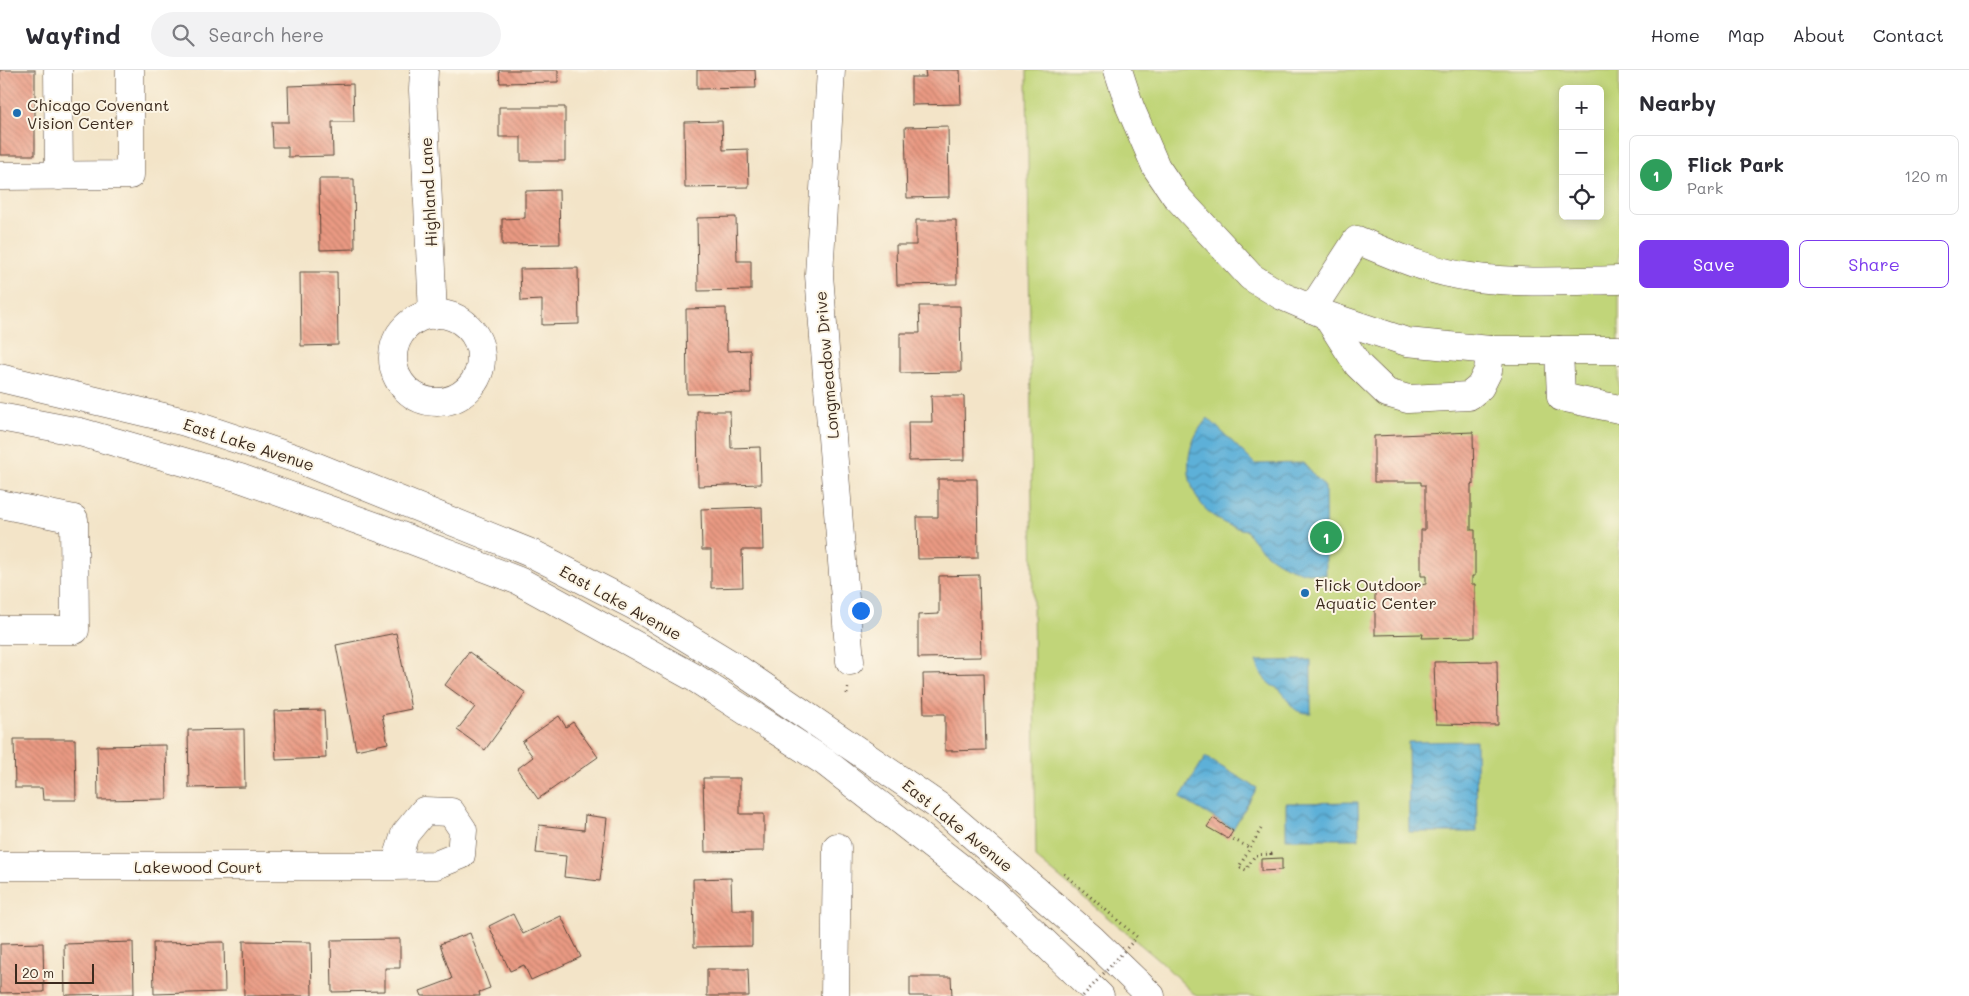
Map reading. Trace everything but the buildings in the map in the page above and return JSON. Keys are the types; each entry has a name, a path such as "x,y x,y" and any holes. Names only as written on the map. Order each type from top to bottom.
{"main road":[{"path":"58,70 58,176"},
{"path":"0,176 130,175 130,70"},
{"name":"Highland Lane","path":"424,70 423,90 433,315"},
{"name":"Longmeadow Drive","path":"831,70 819,274 850,660"},
{"path":"1118,70 1130,107 1156,167 1175,195 1251,276 1282,296 1319,312 1407,342 1490,350 1619,350"},
{"path":"1319,312 1357,240 1412,263 1468,277 1512,282 1619,280"},
{"path":"1319,312 1358,366 1387,393 1408,399 1469,396 1480,387 1488,370 1490,350"},
{"path":"1559,350 1561,397 1619,409"},
{"name":"East Lake Avenue","path":"0,378 185,422 300,460 533,554 635,606 735,667 940,807 1092,939 1151,996"},
{"name":"East Lake Avenue","path":"0,417 80,432 240,478 380,528 519,581 695,678 825,762 994,894 1100,996"},
{"path":"0,504 74,519 75,630 0,630"},
{"path":"836,996 837,847"},
{"name":"Lakewood Court","path":"0,866 396,866"}],"path":[{"path":"1261,829 1239,867 1246,870 1255,855 1271,854 1271,859"},
{"path":"1230,837 1250,848"},
{"path":"1064,874 1137,937 1083,996"}],"green space":[{"path":"1027,70 1619,70 1619,996 1196,996 1159,960 1036,858"}],"water":[{"path":"1208,418 1255,464 1303,463 1325,487 1326,575 1302,572 1280,563 1261,549 1246,530 1227,524 1211,514 1199,501 1192,486 1189,469 1190,451 1196,434"},
{"path":"1311,660 1311,713 1299,712 1295,709 1280,690 1266,680 1256,661"},
{"path":"1476,741 1477,832 1409,832 1408,742"},
{"path":"1205,757 1257,788 1233,829 1180,798"},
{"path":"1358,802 1359,839 1286,839 1286,803"}],"place":[{"name":"Chicago Covenant Vision Center","path":"17,113"},
{"name":"Flick Park","path":"1326,537"},
{"name":"Flick Outdoor Aquatic Center","path":"1305,593"}]}
